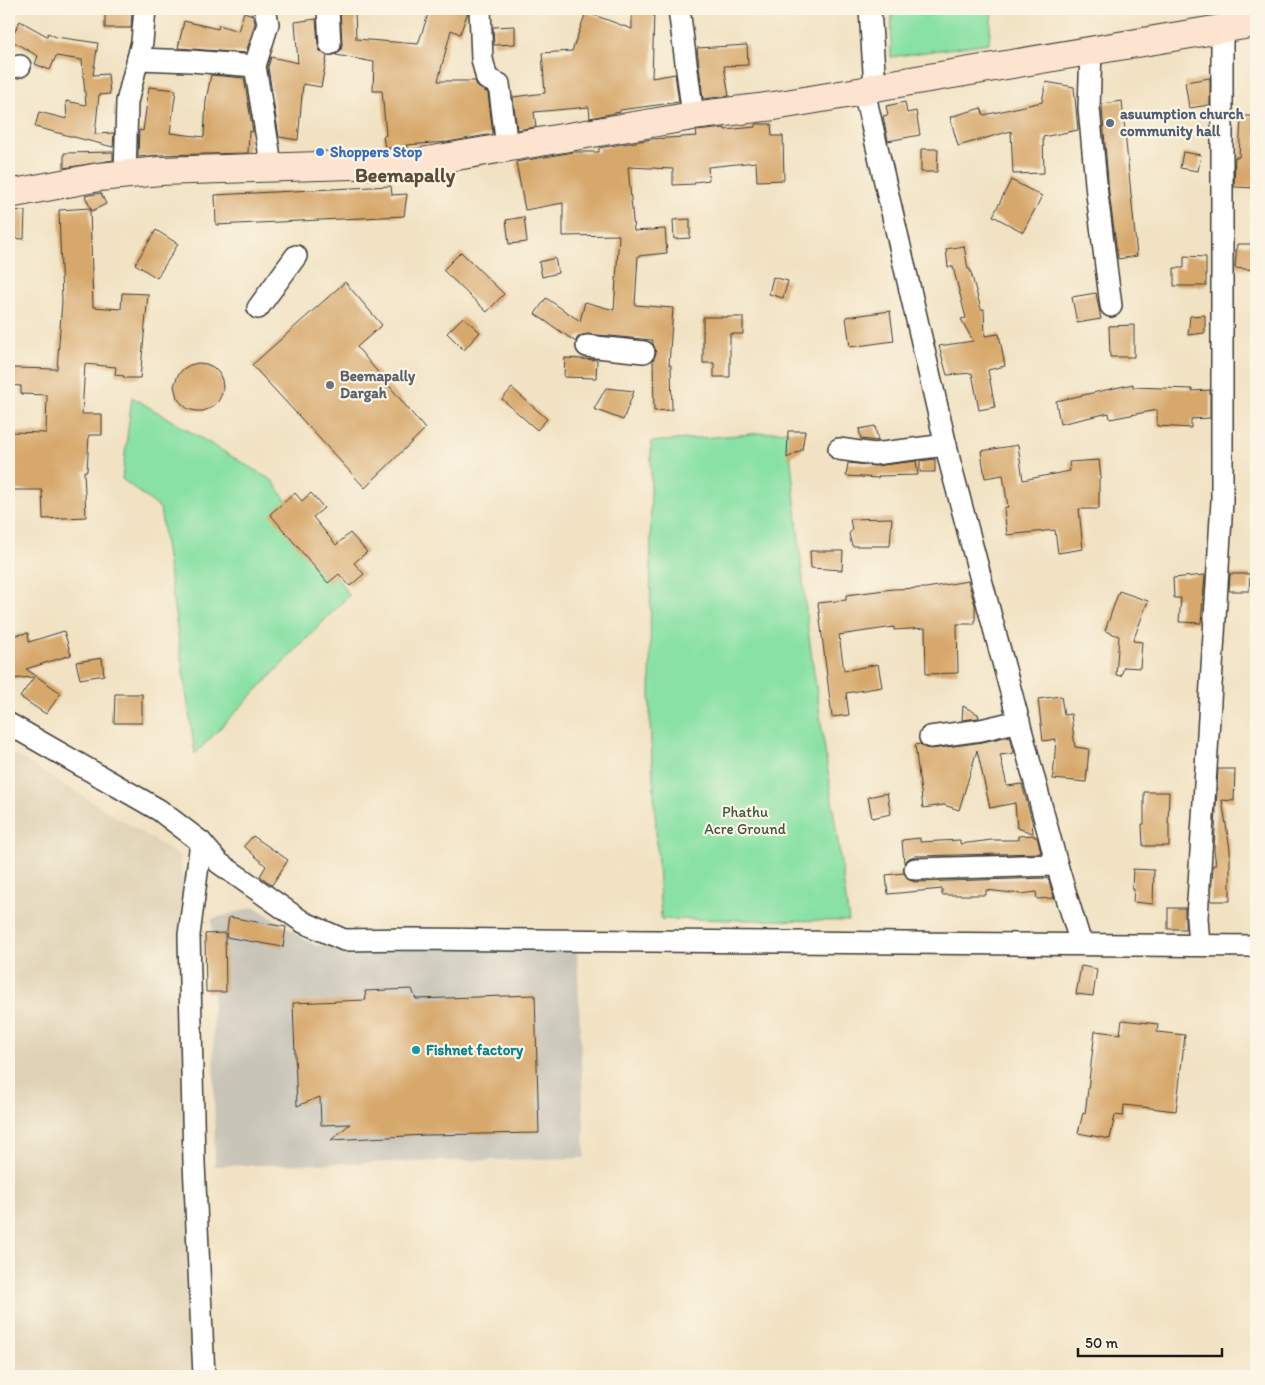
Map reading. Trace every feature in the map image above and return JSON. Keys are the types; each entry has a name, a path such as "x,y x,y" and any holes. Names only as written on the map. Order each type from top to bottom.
{"main road":[{"path":"9,194 99,177 160,171 415,163 693,116 774,106 1091,51 1226,21 1256,23"}],"street":[{"path":"125,175 127,102 142,42 145,9"},
{"path":"265,9 268,24 255,66 269,168"},
{"path":"328,9 330,44"},
{"path":"480,9 482,58 487,80 499,84 507,147"},
{"path":"679,9 693,116"},
{"path":"870,9 869,89 946,446 1058,865 1081,944"},
{"path":"1199,945 1197,918 1222,501 1226,21"},
{"path":"1091,51 1089,108 1110,306"},
{"path":"138,59 255,66"},
{"path":"258,308 296,256"},
{"path":"587,346 644,352"},
{"path":"839,449 874,454 946,446"},
{"path":"930,737 981,730 1019,721"},
{"path":"9,724 159,810 201,842 219,863 302,922 344,940 1256,946"},
{"path":"201,842 189,934 194,1163 204,1376"},
{"path":"915,869 1058,865"}],"shaded area":[{"path":"9,751 180,856 190,958 197,1376 9,1376"},
{"path":"255,907 315,946 577,949 585,1158 215,1166 212,919"}],"green space":[{"path":"892,9 992,9 989,43 891,57"},
{"path":"132,397 273,481 349,595 195,754 160,508 122,479"},
{"name":"Phathu Acre Ground","path":"788,431 808,630 849,921 661,919 650,723 651,442"}],"building":[{"path":"132,9 131,28 105,28 105,10"},
{"path":"340,9 355,9 356,39 418,44 430,9 468,9 460,34 451,30 438,81 475,81 478,87 488,93 493,134 448,142 406,145 407,148 385,148 383,136 386,135 382,91 373,91 374,62 336,55 341,50 342,44"},
{"path":"244,12 253,15 255,23 246,53 178,48 184,21 218,29 219,25 238,31"},
{"path":"586,12 632,29 632,13 654,13 652,78 675,74 679,102 620,110 620,112 590,118 589,107 534,112 536,127 517,130 513,97 545,93 542,53 572,51"},
{"path":"316,19 318,45 320,51 327,56 321,87 303,84 298,140 279,137 268,67 271,57 298,63 295,22"},
{"path":"20,21 47,36 48,33 56,37 98,43 93,75 108,74 110,94 99,95 95,134 114,133 113,147 35,127 39,112 67,119 66,101 86,105 82,60 56,56 50,70 35,64 38,56 10,40"},
{"path":"515,26 515,44 494,45 493,27"},
{"path":"747,45 748,65 724,66 729,96 703,99 697,48"},
{"path":"211,75 244,78 253,132 249,131 248,153 138,157 139,130 143,131 149,87 176,90 170,133 204,137 206,100"},
{"path":"1210,78 1210,105 1189,108 1185,82"},
{"path":"1046,82 1074,87 1078,130 1043,137 1044,173 1013,174 1011,131 958,146 950,117 981,108 984,115 1042,102"},
{"path":"1122,101 1137,256 1118,259 1109,193 1102,104"},
{"path":"905,102 907,113 916,111 920,135 888,141 883,116 888,115 886,106"},
{"path":"1241,116 1256,116 1256,188 1234,187 1235,157 1239,157"},
{"path":"755,124 771,124 772,136 783,136 784,180 757,181 756,162 708,167 709,180 695,182 695,184 673,185 673,169 628,167 634,231 665,229 667,253 638,256 635,305 673,308 669,365 671,365 672,410 654,411 653,360 656,353 652,340 588,334 577,338 576,342 535,314 546,298 580,321 585,302 614,310 619,235 563,236 563,203 525,210 516,162 574,152 599,152 599,148 653,139 697,136 696,131 755,127"},
{"path":"921,149 938,149 937,172 921,172"},
{"path":"113,152 113,160 64,168 64,153"},
{"path":"1183,152 1201,155 1198,171 1180,168"},
{"path":"1011,180 1042,196 1023,232 993,216"},
{"path":"391,186 392,195 407,194 404,216 216,225 215,195"},
{"path":"101,193 106,204 92,211 85,196"},
{"path":"90,208 93,307 121,309 122,293 148,294 140,378 124,378 124,376 115,375 116,367 85,364 82,414 102,414 102,435 89,435 87,471 84,471 86,517 43,519 42,490 9,490 9,432 46,433 47,395 21,394 21,386 9,385 9,368 57,369 62,301 59,210"},
{"path":"9,210 25,211 24,239 9,238"},
{"path":"524,217 527,242 509,244 506,220"},
{"path":"690,219 690,238 674,239 673,220"},
{"path":"156,230 178,244 157,278 135,264"},
{"path":"1237,244 1256,244 1256,270 1235,268"},
{"path":"964,246 968,269 970,269 981,309 984,309 985,336 999,334 1005,366 988,370 995,407 979,410 972,373 947,375 939,346 973,341 961,319 966,318 953,267 948,267 946,249"},
{"path":"461,252 504,294 487,312 443,270"},
{"path":"1184,256 1206,257 1206,286 1174,286 1174,268 1184,268"},
{"path":"555,258 558,273 542,277 539,262"},
{"path":"773,277 788,281 783,298 769,294"},
{"name":"Beemapally Dargah","path":"345,282 382,325 357,347 425,429 365,488 252,365"},
{"path":"1096,293 1101,319 1077,323 1072,297"},
{"path":"890,311 894,341 850,347 846,317"},
{"path":"1205,315 1205,333 1188,335 1190,316"},
{"path":"463,317 480,332 464,350 447,333"},
{"path":"703,317 743,317 743,334 730,334 730,377 714,377 714,363 703,363"},
{"path":"1134,325 1134,357 1110,357 1109,326"},
{"path":"565,358 597,360 596,378 564,377"},
{"path":"198,363 213,367 219,373 223,388 217,403 203,411 188,409 182,404 177,398 174,386 178,375 183,369"},
{"path":"1133,384 1133,387 1192,389 1192,391 1210,390 1210,418 1191,419 1191,428 1157,426 1157,410 1110,419 1109,413 1060,424 1056,401"},
{"path":"512,388 547,419 537,430 502,399"},
{"path":"606,388 634,391 623,420 594,409"},
{"path":"875,426 878,441 861,439 859,429"},
{"path":"788,431 805,431 802,450 787,458"},
{"path":"1018,445 1023,480 1070,471 1069,462 1099,460 1101,478 1099,479 1099,509 1079,509 1083,549 1058,553 1055,530 1007,535 1004,508 1008,507 1003,475 985,478 981,451"},
{"path":"935,459 935,472 920,472 920,461"},
{"path":"916,461 918,475 879,476 878,478 846,476 848,463 875,466"},
{"path":"295,493 302,501 311,493 324,508 313,517 336,545 350,533 367,552 354,563 364,574 350,586 339,574 328,583 270,514"},
{"path":"892,518 890,546 852,546 849,534 852,530 850,519"},
{"path":"810,551 843,551 842,570 811,568"},
{"path":"1230,574 1250,574 1249,591 1229,591"},
{"path":"1205,575 1201,623 1179,622 1181,598 1174,598 1173,578"},
{"path":"968,581 975,605 975,624 957,624 958,673 926,674 925,628 894,630 894,627 839,635 844,671 878,664 882,687 846,693 849,715 832,717 818,603 846,600 846,595 893,589 926,588"},
{"path":"1119,591 1148,601 1133,641 1142,642 1140,668 1124,667 1121,676 1116,675 1119,636 1105,631"},
{"path":"64,631 71,655 26,669 61,693 46,714 20,697 34,677 9,679 9,636 28,633 29,642"},
{"path":"102,658 104,675 80,679 76,662"},
{"path":"115,694 142,694 142,723 114,723"},
{"path":"1061,696 1064,715 1071,714 1075,747 1089,749 1086,782 1053,779 1056,739 1043,741 1038,699"},
{"path":"963,706 978,714 979,718 962,720"},
{"path":"1010,736 1014,753 1000,755 1007,786 1022,784 1032,821 1033,833 1017,828 1015,803 990,808 977,750 959,810 944,805 923,808 915,745 920,744 925,748 932,749"},
{"path":"1218,769 1235,769 1234,801 1222,800 1230,849 1230,901 1211,901 1213,865 1216,865 1214,850"},
{"path":"1144,792 1169,792 1169,846 1143,846"},
{"path":"887,793 891,814 872,818 868,797"},
{"path":"1034,835 1034,837 1037,837 1041,853 915,856 909,858 904,863 902,840 920,838 920,842 960,840 960,844 992,840 1018,840 1018,836"},
{"path":"253,836 288,860 272,885 260,876 266,866 244,846"},
{"path":"1133,869 1154,870 1153,904 1133,902"},
{"path":"904,873 909,880 915,882 1048,878 1054,898 1037,899 1036,892 1021,894 986,890 986,895 942,895 942,889 888,894 886,875"},
{"path":"1168,908 1185,908 1185,929 1168,929"},
{"path":"229,917 286,927 283,947 226,937"},
{"path":"225,933 226,992 206,992 205,934"},
{"path":"1081,966 1097,969 1093,996 1076,994"},
{"name":"Fishnet factory","path":"412,989 416,999 535,995 539,1133 426,1135 331,1140 350,1124 321,1125 320,1097 297,1106 293,1003 366,1000 365,991"},
{"path":"1122,1020 1158,1024 1157,1032 1185,1035 1176,1111 1124,1105 1123,1116 1115,1115 1110,1139 1078,1133 1083,1113 1085,1114 1095,1031 1120,1034"}],"place":[{"name":"asuumption church community hall","path":"1110,123"},
{"name":"Shoppers Stop","path":"320,152"},
{"name":"Beemapally Dargah","path":"330,385"},
{"name":"Fishnet factory","path":"416,1050"}],"district":[{"name":"Beemapally","path":"405,175"}]}
